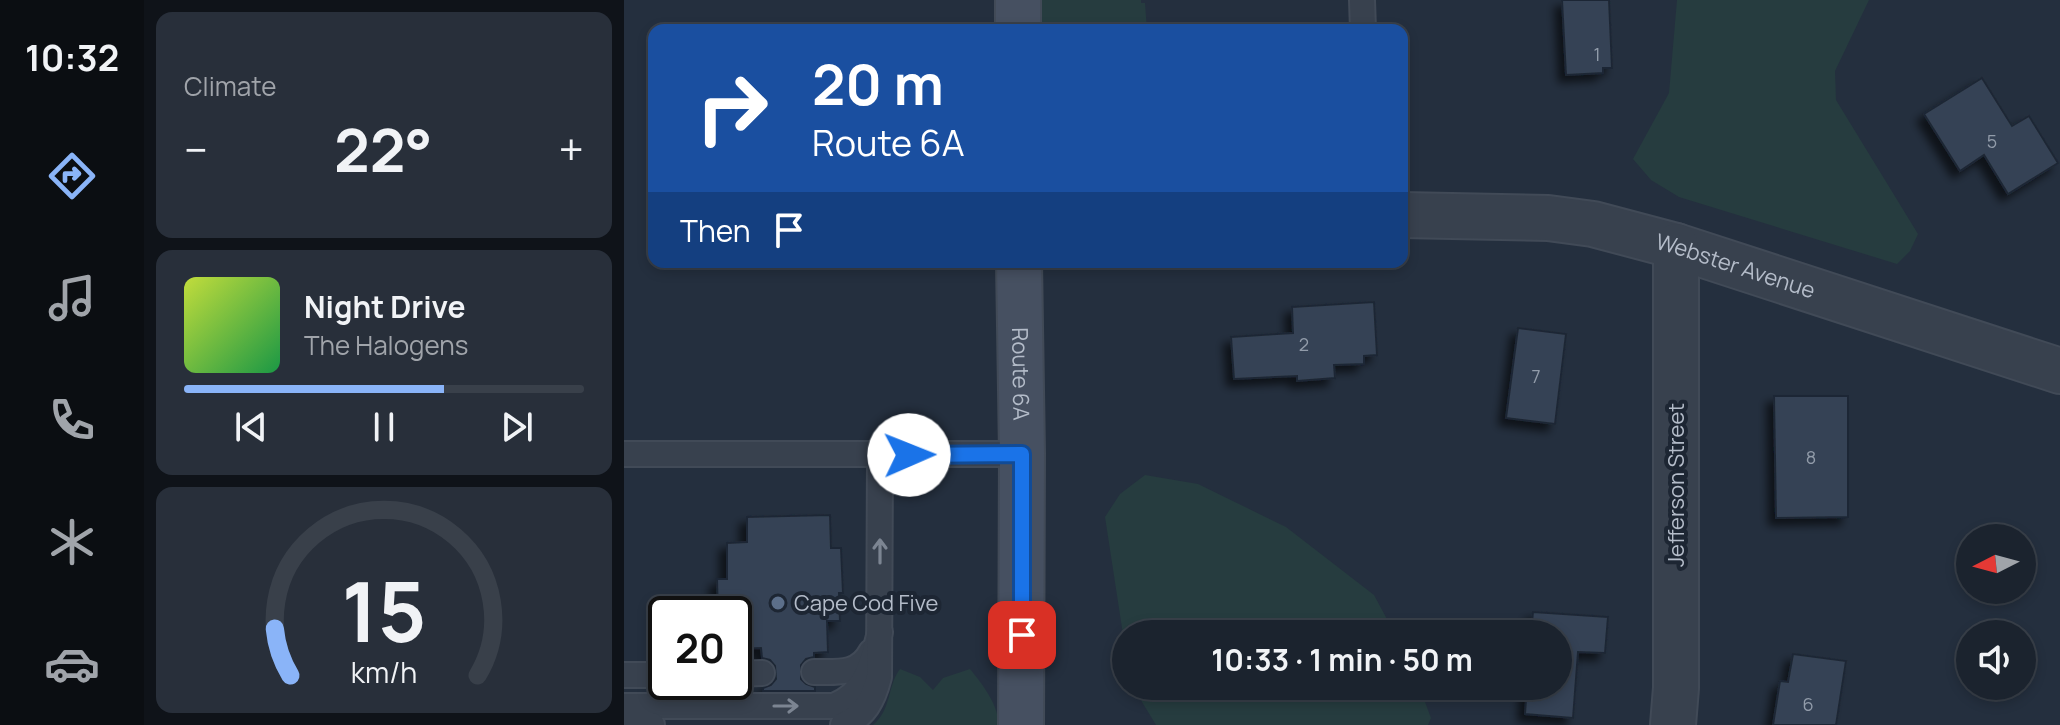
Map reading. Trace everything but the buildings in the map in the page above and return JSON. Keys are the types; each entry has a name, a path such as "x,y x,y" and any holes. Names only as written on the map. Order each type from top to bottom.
{"main road":[{"path":"1018,0 1018,24"},
{"name":"Route 6A","path":"1019,268 1021,725"}],"street":[{"name":"Webster Avenue","path":"1408,215 1548,218 1593,224 1676,246 2060,371"},
{"name":"Jefferson Street","path":"1673,725 1676,688 1676,246"}],"lane":[{"path":"1362,0 1363,24"},
{"path":"624,454 1022,454"},
{"path":"843,725 855,720 867,709 879,677 880,456"},
{"path":"814,672 858,669 869,656 880,632"},
{"path":"624,706 834,706 853,696 860,688 871,667 880,632"},
{"path":"752,673 762,673"},
{"path":"624,675 648,675"},
{"path":"624,725 652,725"}],"green space":[{"path":"1041,0 1141,0 1145,3 1147,24 1041,24"},
{"path":"1677,0 1869,0 1835,71 1836,100 1918,234 1910,251 1897,264 1679,197 1651,180 1633,159 1669,93"},
{"path":"1145,475 1198,484 1286,527 1374,595 1387,620 1121,620 1105,517 1120,494"},
{"path":"900,669 920,677 933,690 943,678 970,669 993,702 999,725 873,725 883,712"},
{"path":"1424,700 1431,718 1428,725 1156,725 1142,702"}],"place":[{"name":"Cape Cod Five","path":"778,603"}],"route":[{"path":"909,455 1022,454 1022,635"}]}
